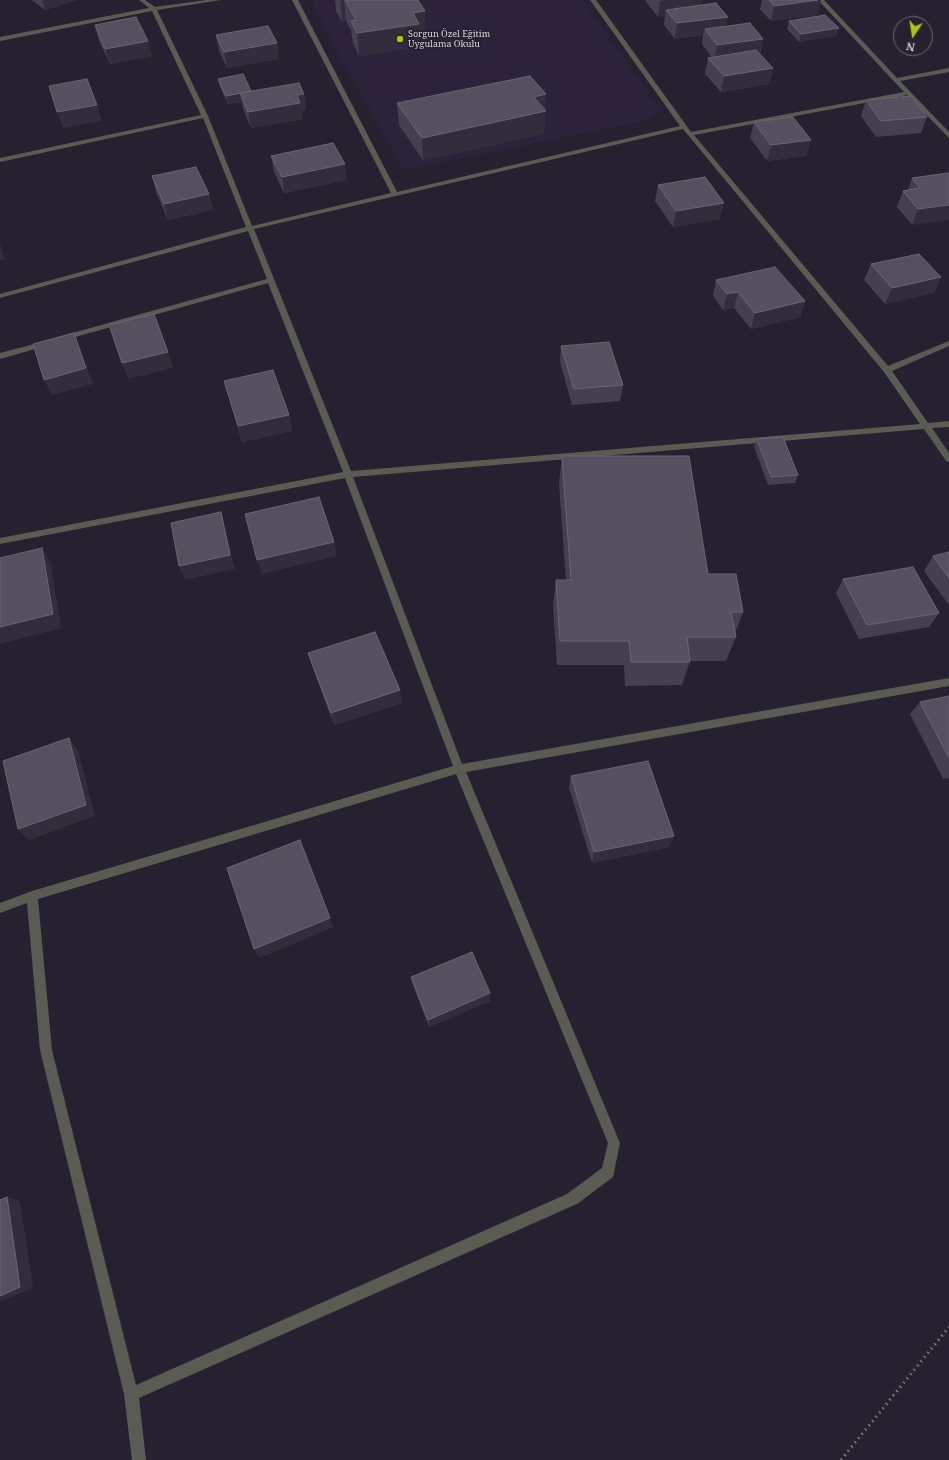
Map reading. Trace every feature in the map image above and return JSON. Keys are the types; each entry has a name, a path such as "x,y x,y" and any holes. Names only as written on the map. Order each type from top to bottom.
{"street":[{"path":"130,1394 572,1199 608,1172 614,1143 459,769 348,474 205,116 154,9 142,0"},
{"path":"0,39 154,9 218,0"},
{"path":"296,0 395,194"},
{"path":"593,0 690,134 887,370 949,459"},
{"path":"820,0 949,136"},
{"path":"895,80 949,70"},
{"path":"690,134 908,93"},
{"path":"0,160 205,116"},
{"path":"0,296 251,228 684,126"},
{"path":"0,356 271,280"},
{"path":"887,370 949,343"},
{"path":"0,541 348,474 949,424"},
{"path":"0,908 32,896 459,769 949,682"},
{"path":"32,896 46,1050 130,1394 139,1460"}],"path":[{"path":"841,1460 949,1327"}],"shaded area":[{"path":"316,0 583,0 661,110 649,120 404,170 341,59 312,2"}],"building":[{"path":"345,0 418,0 425,11 413,13 419,24 357,33 351,21 356,20"},
{"path":"769,0 818,0 774,6"},
{"path":"716,3 728,17 677,23 666,10"},
{"path":"825,15 839,28 801,34 789,21"},
{"path":"136,17 148,41 105,49 95,25"},
{"path":"750,23 763,39 717,45 705,29"},
{"path":"268,26 277,43 224,52 216,35"},
{"path":"756,50 773,68 724,76 708,58"},
{"path":"243,74 251,91 226,96 218,79"},
{"path":"530,76 546,94 534,97 546,111 422,138 397,103"},
{"path":"87,79 97,105 57,112 49,86"},
{"path":"299,83 304,94 297,95 300,103 248,112 240,93"},
{"path":"911,96 927,117 881,121 866,100"},
{"path":"793,117 811,140 771,145 754,122"},
{"path":"333,143 345,164 282,177 271,156"},
{"path":"196,167 209,194 164,204 152,176"},
{"path":"948,173 949,205 918,209 903,191 920,188 912,178"},
{"path":"705,177 724,203 676,211 658,185"},
{"path":"919,254 941,277 892,288 871,264"},
{"path":"775,267 805,301 755,313 738,292 727,294 716,280"},
{"path":"154,314 168,352 122,363 109,325"},
{"path":"74,333 86,368 44,380 33,344"},
{"path":"609,342 623,385 574,389 561,346"},
{"path":"273,370 289,415 238,426 224,381"},
{"path":"783,437 798,475 771,477 757,439"},
{"path":"562,456 689,456 708,574 736,574 743,612 731,612 736,637 687,637 690,662 631,662 629,641 560,641 556,580 571,580"},
{"path":"319,497 334,542 257,560 245,514"},
{"path":"221,512 230,555 179,566 171,523"},
{"path":"42,548 53,614 0,627 0,558"},
{"path":"949,552 949,578 933,556"},
{"path":"913,567 939,613 867,625 843,579"},
{"path":"375,632 400,690 331,713 308,653"},
{"path":"949,696 949,758 920,702"},
{"path":"69,738 86,805 18,829 3,761"},
{"path":"648,761 674,836 594,852 571,776"},
{"path":"300,840 330,918 254,949 227,868"},
{"path":"472,952 490,993 428,1020 411,977"},
{"path":"7,1197 20,1287 0,1296 0,1200"}],"place":[{"name":"Sorgun Özel Eğitim Uygulama Okulu","path":"400,39"}]}
